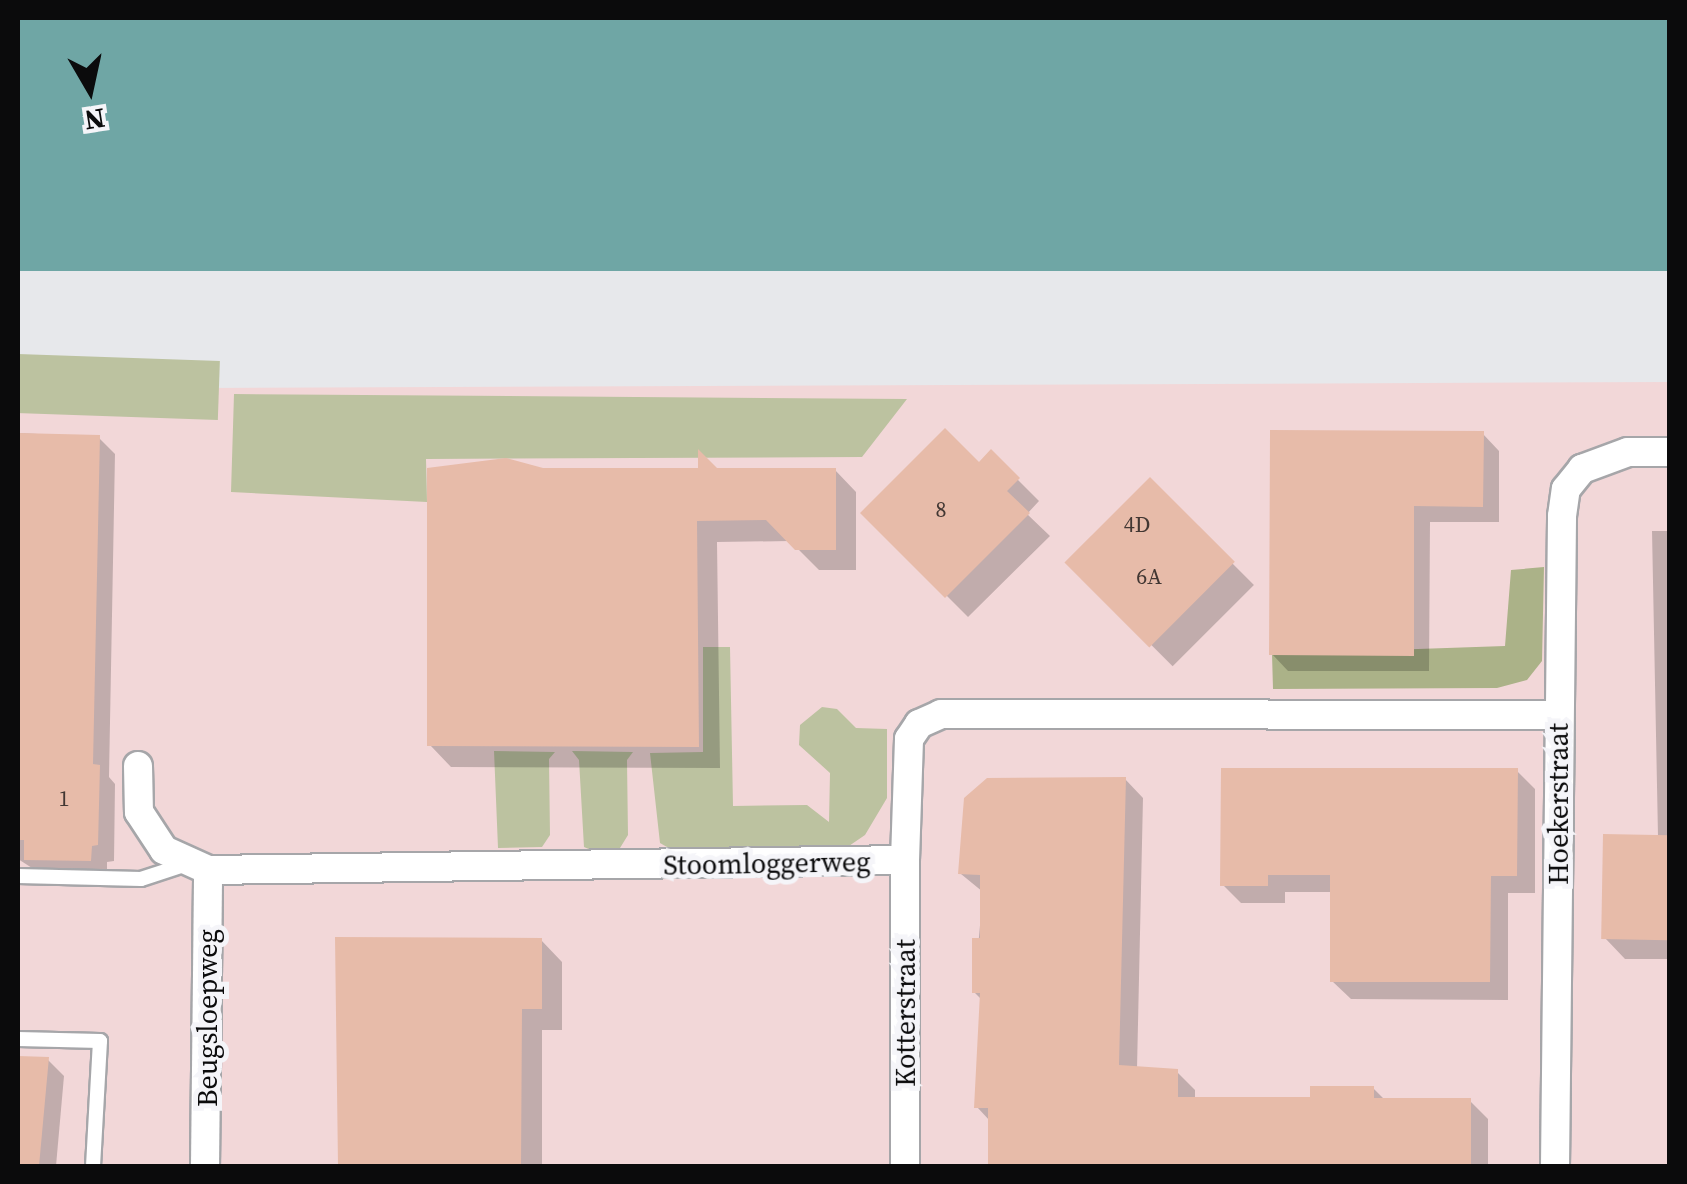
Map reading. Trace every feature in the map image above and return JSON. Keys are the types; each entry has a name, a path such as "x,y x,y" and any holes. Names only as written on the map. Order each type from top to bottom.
{"street":[{"name":"Hoekerstraat","path":"1556,1166 1558,715 1566,489 1602,459 1670,452"},
{"name":"Stoomloggerweg","path":"199,866 905,860 910,739 919,724 941,714 1558,715"},
{"path":"138,766 139,812 164,850 199,866"},
{"name":"Kotterstraat","path":"905,860 905,1166"},
{"name":"Beugsloepweg","path":"199,866 205,1166"}],"lane":[{"path":"18,876 141,879 199,866"},
{"path":"18,1040 100,1041 94,1166"}],"shaded area":[{"path":"18,379 205,388 1669,382 1669,1166 18,1166"}],"green space":[{"path":"18,354 220,361 218,420 18,413"},
{"path":"234,394 907,399 862,457 426,459 427,502 231,492"},
{"path":"1544,567 1542,661 1527,680 1497,688 1273,689 1272,654 1505,646 1511,570"},
{"path":"703,647 730,647 733,806 807,805 829,822 830,773 799,745 800,725 822,707 837,709 856,728 887,729 887,798 865,835 846,848 674,851 660,843 650,753 703,752"},
{"path":"494,751 555,752 549,759 550,835 542,847 498,848"},
{"path":"572,751 633,752 627,760 628,835 620,848 598,853 584,847 579,760"}],"water":[{"path":"18,18 1669,18 1669,271 18,271"}],"building":[{"path":"945,428 979,462 991,449 1020,478 1007,491 1030,513 945,598 860,513"},
{"path":"1270,430 1484,431 1483,507 1414,506 1414,656 1269,655"},
{"path":"18,433 100,435 93,764 100,765 98,845 92,846 91,861 24,860 24,840 18,840"},
{"path":"698,449 717,468 836,468 836,550 795,550 766,520 697,521 699,747 427,746 427,468 506,458 543,468 698,468"},
{"path":"1150,477 1235,562 1149,647 1064,563"},
{"path":"1221,768 1518,768 1517,876 1491,876 1490,982 1330,982 1330,875 1268,875 1268,886 1220,886"},
{"path":"1126,777 1119,1065 1178,1069 1178,1097 1310,1097 1310,1086 1374,1086 1374,1098 1471,1098 1471,1166 988,1166 988,1108 974,1108 980,993 972,993 972,938 980,938 980,875 958,874 964,798 987,778"},
{"path":"1603,834 1670,835 1668,940 1601,939"},
{"path":"335,937 542,938 542,1009 522,1009 521,1166 338,1166"},
{"path":"18,1056 49,1057 39,1166 18,1166"}]}
